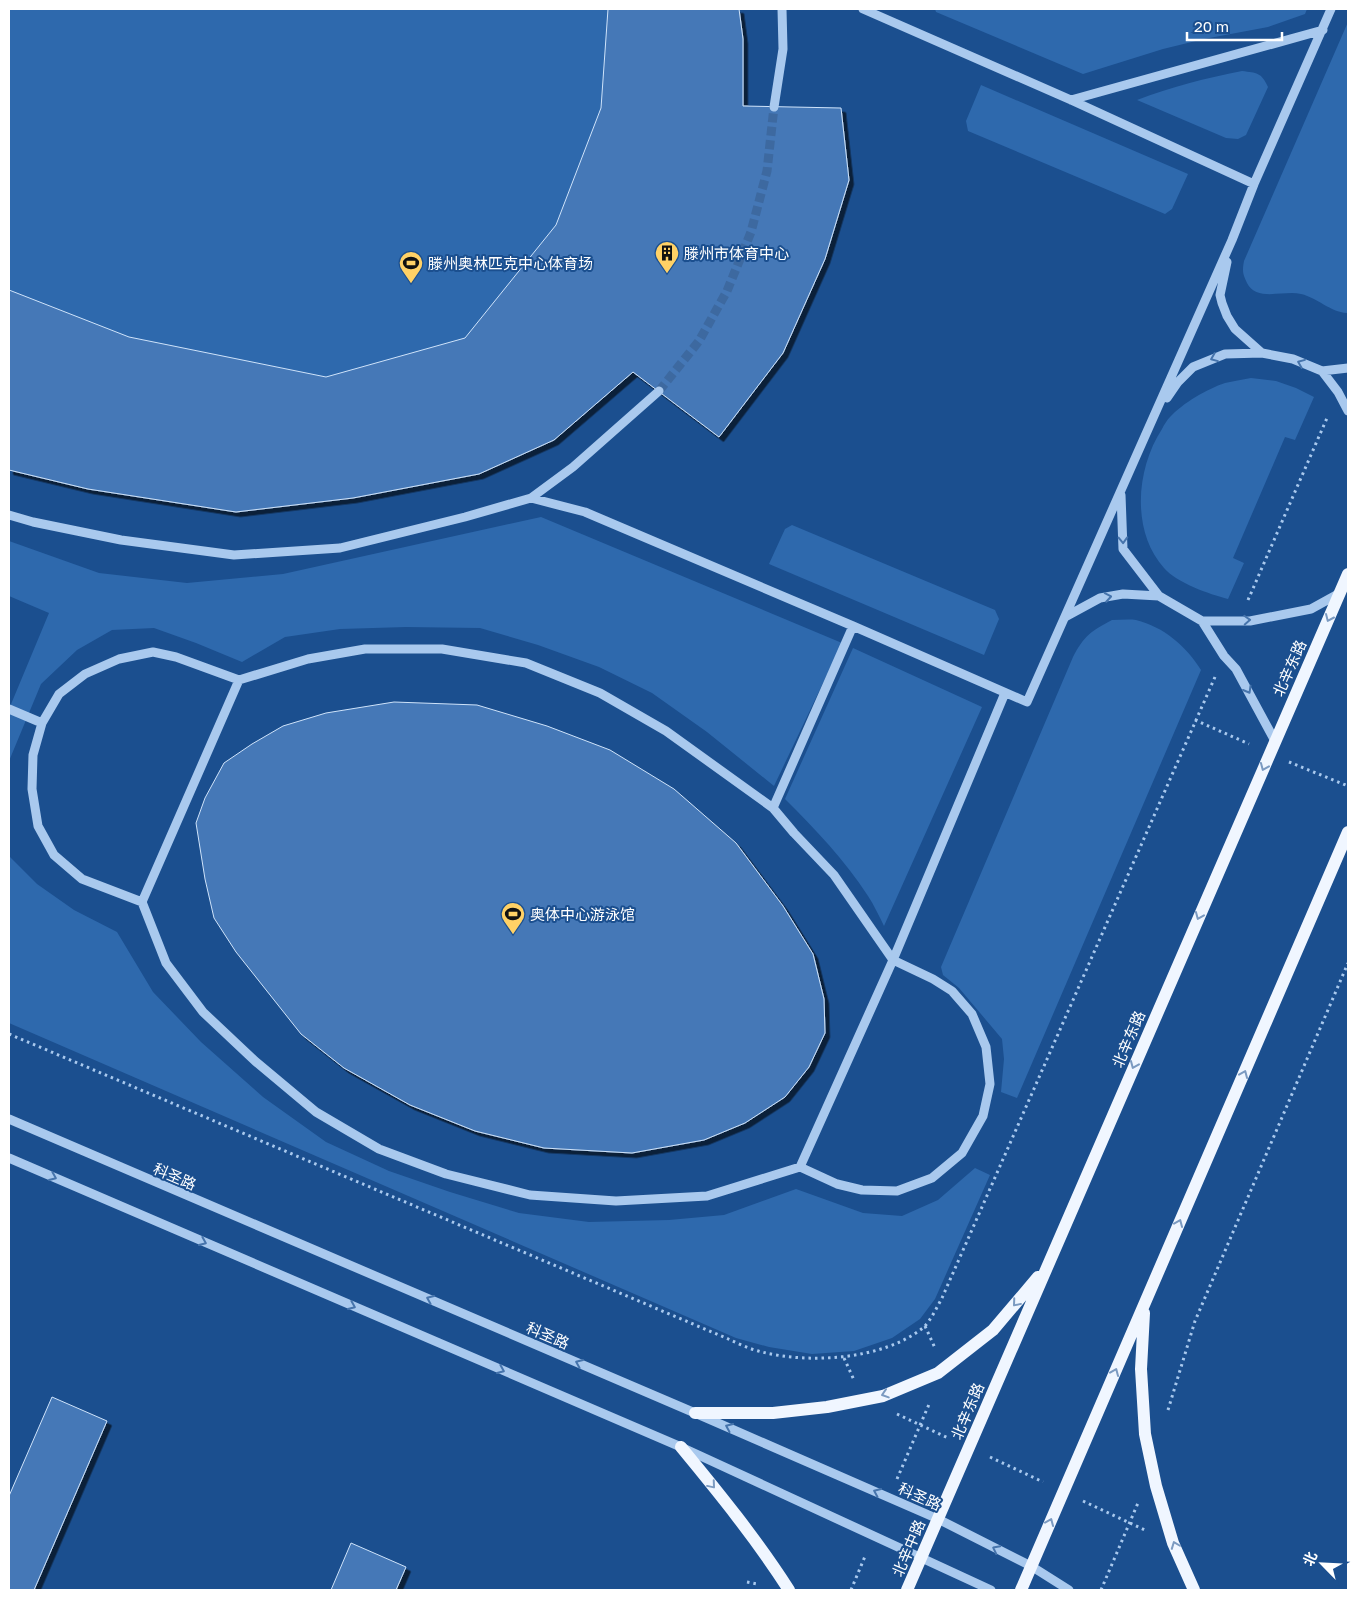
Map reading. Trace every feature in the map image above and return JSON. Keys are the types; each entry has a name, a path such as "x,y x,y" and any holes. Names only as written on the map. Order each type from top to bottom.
{"main road":[{"name":"北辛东路","path":"938,1519 1348,574"},
{"path":"1020,1590 1348,832"},
{"path":"696,1413 773,1414 827,1407 883,1396 938,1373 993,1330 1047,1266"},
{"path":"1145,1303 1141,1369 1146,1434 1156,1486 1173,1543 1194,1590"},
{"path":"681,1447 726,1502 789,1590"},
{"name":"北辛中路","path":"908,1590 938,1519"}],"street":[{"path":"774,107 783,49 782,9"},
{"path":"863,9 1070,100 1254,184"},
{"path":"531,498 585,512 1027,702 1154,418 1232,240 1254,184 1332,9"},
{"path":"1070,100 1323,30"},
{"path":"1232,240 1220,295 1222,303 1227,316 1235,328 1262,353"},
{"path":"1154,418 1178,382 1193,367 1225,354 1262,353 1292,359 1322,371 1348,368"},
{"path":"1322,371 1338,392 1348,411"},
{"path":"9,515 33,522 121,540 234,555 340,548 465,517 531,498 573,467 658,391"},
{"path":"1120,492 1123,549 1159,596 1202,621 1224,656 1236,669 1275,741"},
{"path":"1202,621 1250,621 1310,609 1340,593"},
{"path":"1065,617 1100,598 1123,594 1159,596"},
{"path":"773,808 853,626"},
{"path":"142,902 82,878 54,855 38,826 32,780 34,755 42,723 59,694 84,674 119,658 153,652 176,657 239,680 308,660 365,649 442,649 526,663 600,693 666,731 773,808 834,875 893,960 933,979 952,991 972,1014 986,1047 990,1084 983,1116 962,1153 932,1178 897,1191 862,1190 837,1184 800,1167 707,1196 616,1202 530,1194 446,1174 379,1149 316,1112 255,1061 203,1012 166,963 142,902 239,680"},
{"path":"800,1167 893,960 1005,693"},
{"path":"9,709 42,723"},
{"name":"科圣路","path":"9,1119 696,1413 938,1519 1031,1566 1069,1590"},
{"path":"9,1158 681,1447 991,1590"}],"path":[{"path":"1240,621 1338,392"},
{"path":"9,1034 761,1352 799,1358 844,1358 884,1347 904,1339 925,1326 942,1298 1224,656"},
{"path":"1167,1412 1195,1321 1348,963"},
{"path":"889,1498 944,1368 925,1326"},
{"path":"844,1358 862,1400 920,1425 1173,1543"},
{"path":"1101,1590 1152,1468"},
{"path":"851,1590 874,1535"}],"shaded area":[{"name":"滕州奥林匹克中心体育场","path":"9,9 739,9 743,39 743,106 841,108 849,180 825,259 783,353 719,437 633,372 554,440 479,474 353,498 236,512 88,489 9,470"},
{"path":"935,9 1307,9 1305,14 1268,27 1163,49 1083,74 936,12"},
{"path":"1348,22 1347,313 1335,310 1301,294 1264,294 1257,292 1251,289 1247,283 1243,270 1244,261"},
{"path":"1242,71 1258,74 1263,78 1268,87 1246,135 1238,139 1226,138 1137,100 1189,83"},
{"path":"981,85 1188,174 1172,209 1165,214 968,131 966,121"},
{"path":"1251,378 1276,381 1314,397 1295,440 1285,437 1233,558 1244,563 1228,599 1185,583 1164,568 1153,553 1146,536 1141,500 1147,462 1153,445 1169,418 1188,402 1211,389 1225,383"},
{"path":"541,517 842,643 774,786 707,732 652,693 599,667 538,645 480,628 406,627 340,629 285,637 242,662 154,628 112,630 77,650 41,684 9,761 9,709 49,613 9,596 9,541 99,573 187,583 283,574"},
{"path":"792,525 995,610 999,619 984,655 769,564 785,529"},
{"path":"1112,620 1136,620 1156,627 1181,645 1201,670 1017,1098 1001,1092 1004,1059 1002,1039 959,988 943,975 941,967 1073,657 1089,635"},
{"path":"853,648 982,707 884,926 870,899 840,857 785,799"},
{"path":"9,856 37,884 74,910 117,932 153,992 201,1042 263,1097 326,1142 389,1171 450,1192 519,1213 589,1222 669,1220 724,1215 796,1189 863,1213 902,1216 938,1200 975,1168 990,1175 935,1299 920,1319 892,1338 854,1351 812,1354 769,1347 736,1338 9,1023"}],"building":[{"name":"滕州市体育中心","path":"608,9 739,9 743,39 743,106 841,108 849,180 825,259 783,353 719,437 633,372 554,440 479,474 353,498 236,512 88,489 9,470 9,290 129,337 326,377 465,338 556,225 601,108"},
{"name":"奥体中心游泳馆","path":"394,702 477,705 547,726 610,750 674,789 736,843 783,906 813,954 824,999 825,1033 809,1067 785,1097 745,1123 704,1140 632,1153 544,1148 475,1131 410,1105 344,1068 301,1034 236,952 214,918 205,879 196,823 205,798 224,763 252,744 283,726 326,713"},
{"path":"52,1397 107,1421 34,1590 9,1590 9,1496"},
{"path":"351,1543 406,1567 396,1590 331,1590"}],"tunnel":[{"path":"659,391 699,341 727,291 751,232 767,171 774,107"}],"place":[{"name":"滕州市体育中心","path":"667,274"},
{"name":"滕州奥林匹克中心体育场","path":"411,284"},
{"name":"奥体中心游泳馆","path":"513,935"}]}
